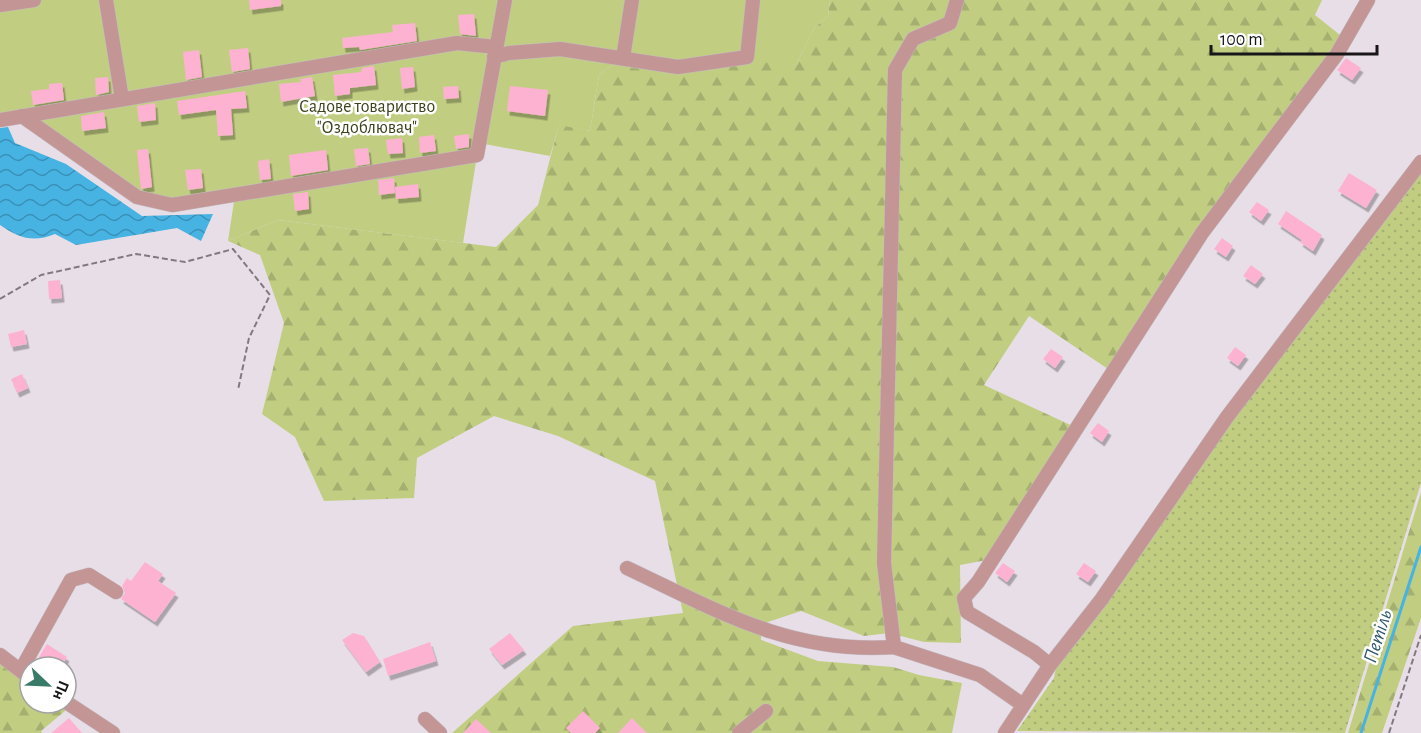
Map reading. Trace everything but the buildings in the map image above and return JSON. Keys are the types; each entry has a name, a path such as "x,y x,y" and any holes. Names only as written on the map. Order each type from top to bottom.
{"street":[{"path":"0,5 34,0"},
{"path":"106,0 122,99"},
{"path":"22,116 137,197 172,205 477,155 505,0"},
{"path":"623,58 632,0"},
{"path":"0,120 457,43 509,53 560,49 678,67 747,57 753,0"},
{"path":"894,647 884,563 895,70 913,39 950,23 957,0"},
{"path":"1050,665 1034,652 967,612 964,598 978,582 1202,234 1337,54 1368,0"},
{"path":"1005,733 1050,665 1101,600 1227,417 1421,162"},
{"path":"627,568 725,616 782,636 856,650 894,647 980,675 1023,705"},
{"path":"34,655 71,580 88,575 116,591"},
{"path":"0,654 18,668"},
{"path":"78,710 114,733"},
{"path":"739,733 766,711"},
{"path":"424,719 440,733"}],"path":[{"path":"0,299 41,275 136,254 185,262 233,249 270,295 249,338 238,390"},
{"path":"1389,733 1421,634"}],"green space":[{"name":"Садове товариство \"Оздоблювач\"","path":"0,0 830,0 828,16 814,28 796,65 768,63 747,57 678,67 623,58 599,75 590,131 559,125 550,156 479,143 463,243 278,220 228,241 235,195 172,205 137,197 22,116 0,120"},
{"path":"830,0 1322,0 1315,15 1340,35 1337,54 1202,233 1114,373 1029,316 984,385 1077,428 992,559 960,565 961,643 924,642 889,633 864,636 801,611 762,624 761,640 818,661 893,667 919,675 962,683 952,733 452,733 573,626 683,613 655,481 558,436 494,416 417,458 414,498 324,501 295,437 262,414 284,323 260,255 228,241 278,220 496,247 538,205 559,124 590,131 599,75 623,58 747,57 796,65 814,28 828,16"},
{"path":"1421,162 1421,483 1345,733 1017,731 1054,678 1059,652"},
{"path":"1421,492 1421,618 1382,733 1348,733"},
{"path":"0,655 18,669 18,715 60,715 41,731 42,733 0,733"}],"water":[{"path":"8,127 15,143 66,164 142,216 213,214 201,241 177,228 76,245 55,234 33,239 26,238 0,225 0,128"}],"waterway":[{"name":"Петіль","path":"1361,733 1421,547"}]}
